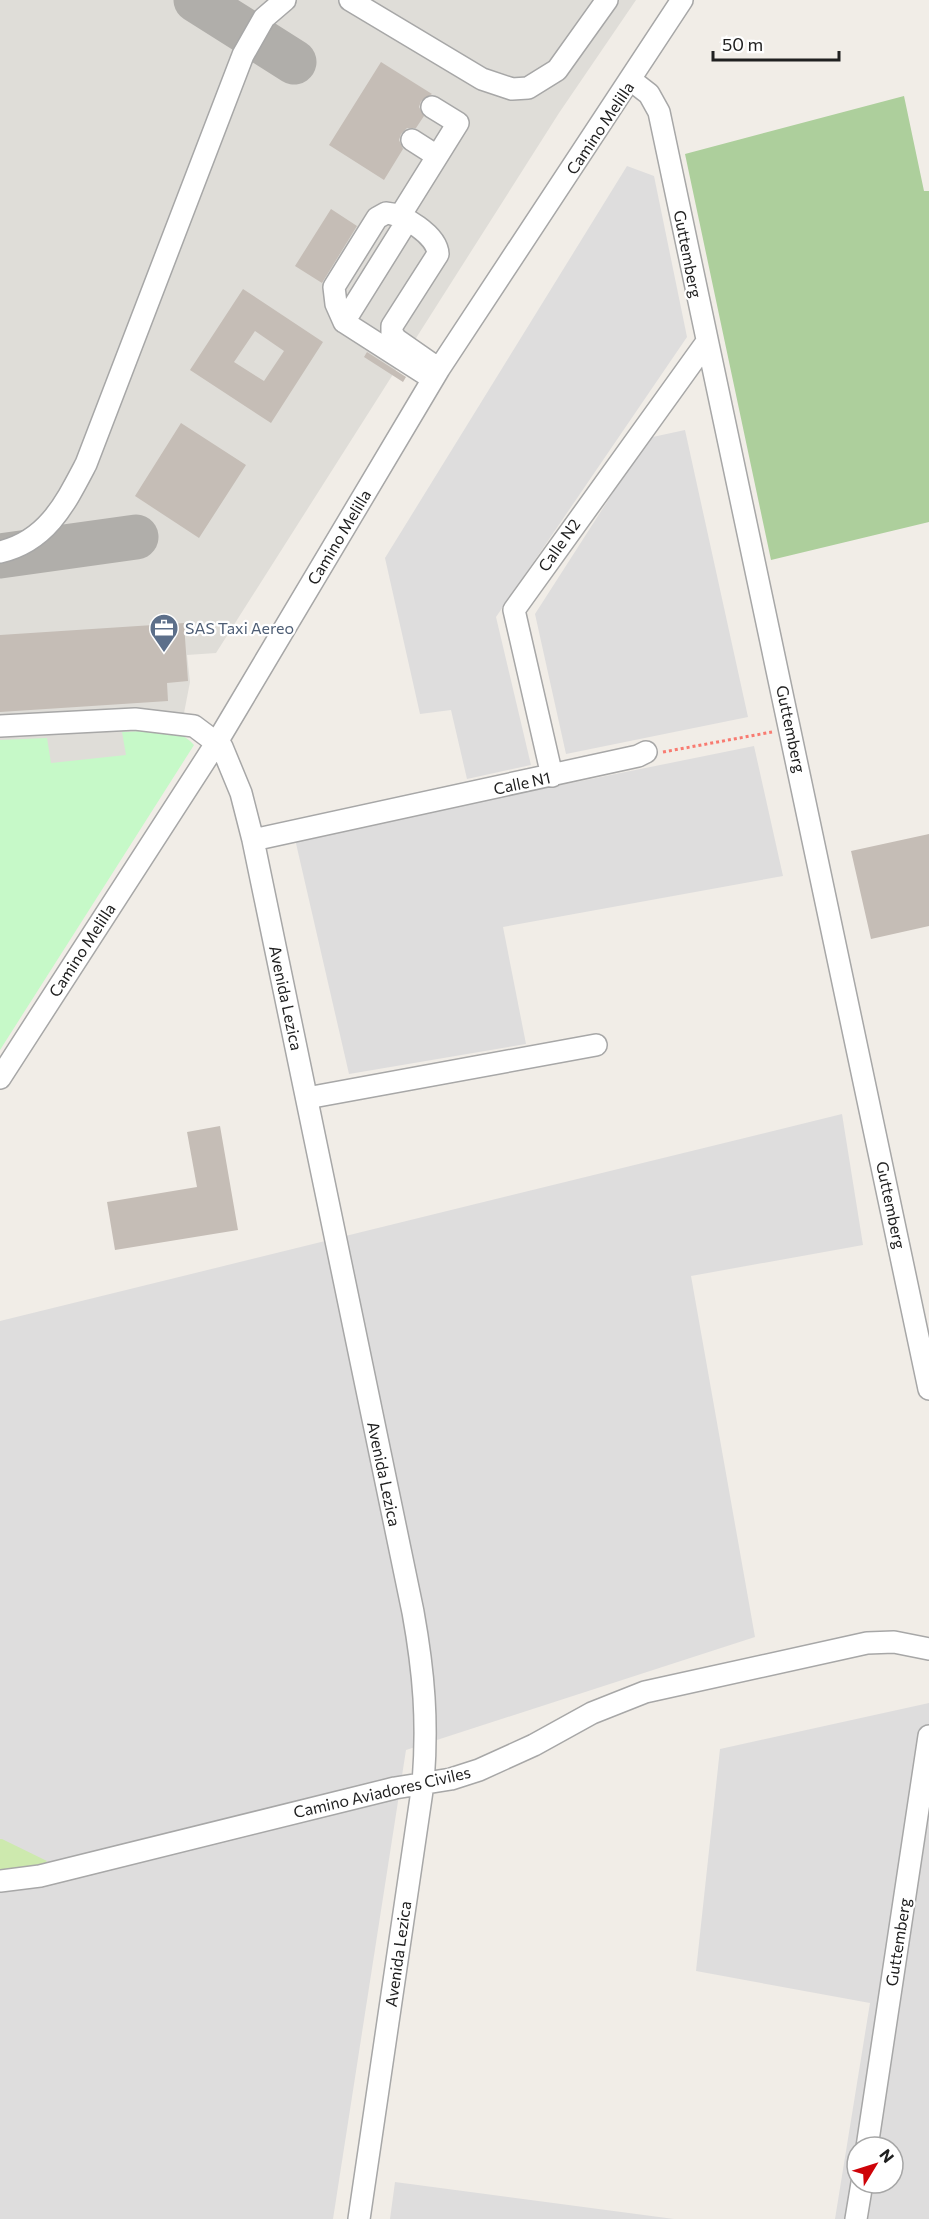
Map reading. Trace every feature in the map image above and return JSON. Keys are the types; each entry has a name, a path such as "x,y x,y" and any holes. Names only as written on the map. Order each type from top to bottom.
{"street":[{"path":"0,552 14,549 37,537 53,521 65,504 86,464 243,55 264,18 285,0"},
{"path":"350,0 482,79 512,89 528,88 558,70 607,0"},
{"name":"Camino Melilla","path":"0,1078 217,741 436,374 682,0"},
{"name":"Guttemberg","path":"631,80 649,94 659,112 706,343 791,728 929,1389"},
{"path":"432,107 458,123 437,156 344,322 392,345 436,374"},
{"path":"412,140 437,156"},
{"path":"392,345 392,326 438,254 437,245 433,239 403,219"},
{"name":"Calle N2","path":"552,776 514,610 617,463 706,343"},
{"path":"0,726 135,719 169,721 194,726 217,741"},
{"name":"Avenida Lezica","path":"217,741 231,766 253,840 422,1661 427,1732 423,1784 359,2219"},
{"name":"Calle N1","path":"253,840 552,776 638,756 646,752"},
{"path":"307,1098 596,1045"},
{"name":"Camino Aviadores Civiles","path":"0,1881 40,1876 395,1788 451,1779 501,1761 570,1727 592,1713 645,1692 867,1643 908,1644 929,1649"},
{"name":"Guttemberg","path":"869,2135 929,1736"},
{"path":"856,2219 860,2195"}],"path":[{"path":"646,752 664,753 791,728"}],"shaded area":[{"path":"0,0 636,0 559,113 216,653 187,655 190,682 179,739 0,1004"},
{"path":"627,166 654,176 687,337 496,617 531,765 467,779 451,710 420,714 385,558"},
{"path":"685,430 748,717 566,754 535,614 648,438"},
{"path":"754,746 783,876 503,927 526,1044 349,1074 295,839"},
{"path":"842,1114 863,1245 691,1276 755,1637 406,1750 333,2219 0,2219 0,1321"},
{"path":"929,1703 929,2219 835,2219 845,2157 845,2195 905,2195 905,2135 849,2135 870,2003 696,1971 720,1749"},
{"path":"395,2182 674,2219 390,2219"}],"green space":[{"path":"904,96 924,191 929,191 929,522 771,560 685,154"},
{"path":"151,730 170,732 179,734 194,745 0,1050 0,740 47,738 51,763 126,755 122,732"},
{"path":"0,1839 47,1861 42,1866 0,1872"}],"building":[{"path":"381,62 432,94 421,101 419,107 424,116 416,128 407,128 401,134 399,140 403,149 384,180 329,145"},
{"path":"331,209 357,226 322,283 295,266"},
{"path":"243,289 323,342 271,423 190,370","holes":["255,331 284,351 264,381 234,362"]},
{"path":"367,352 406,377 403,382 364,357"},
{"path":"181,423 246,465 199,538 135,496"},
{"path":"184,623 188,681 167,683 168,701 0,712 0,635"},
{"path":"929,834 929,926 871,939 851,851"},
{"path":"220,1126 238,1230 115,1250 107,1202 197,1187 187,1132"}],"taxiway":[{"path":"196,0 294,62"},
{"path":"0,556 136,537"}],"place":[{"name":"SAS Taxi Aereo","path":"164,654"}]}
